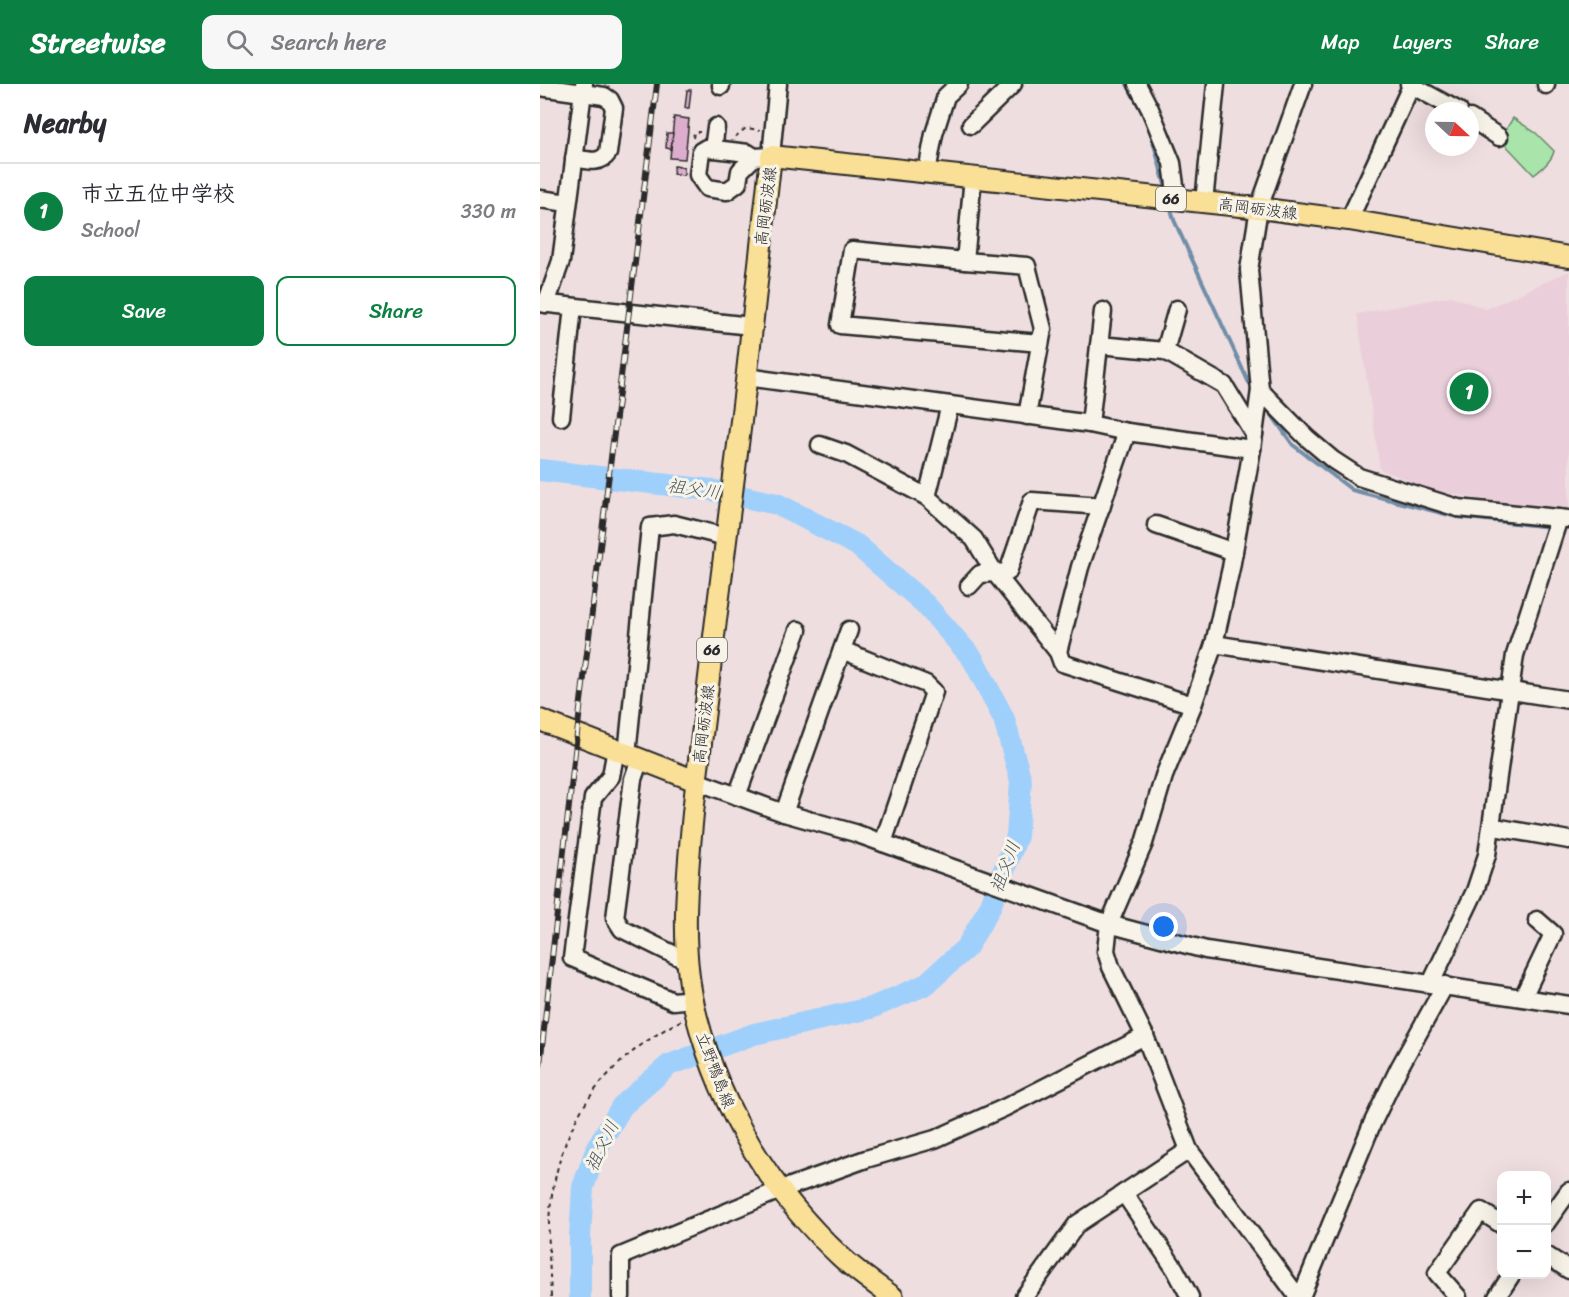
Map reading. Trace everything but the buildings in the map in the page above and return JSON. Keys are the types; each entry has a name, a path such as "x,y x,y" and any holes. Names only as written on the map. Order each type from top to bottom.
{"main road":[{"name":"高岡砺波線","path":"540,720 696,781 746,377 762,157 927,172 1259,208 1348,220 1569,257"},
{"name":"立野鴨島線","path":"696,781 686,881 687,961 695,1010 715,1073 734,1118 759,1161 806,1223 842,1258 893,1297"}],"street":[{"path":"762,157 706,148 701,151 698,175 707,188 727,191 738,183 740,171 762,157 778,84"},
{"path":"927,172 934,134 946,96 959,84"},
{"path":"971,125 1013,84"},
{"path":"1137,84 1172,164 1177,200"},
{"path":"1204,202 1216,84"},
{"path":"1300,1297 1189,1150 1145,1036 1111,967 1106,951 1109,924 1144,843 1164,776 1193,705 1214,644 1234,552 1260,390 1249,270 1259,208 1303,84"},
{"path":"1348,220 1411,84 1443,102"},
{"path":"540,87 583,88 604,96 610,100 614,108 608,153 597,161 574,158"},
{"path":"583,88 561,261 543,303 751,327"},
{"path":"1479,124 1499,137"},
{"path":"713,149 716,127"},
{"path":"965,261 973,177"},
{"path":"540,199 568,203"},
{"path":"1027,416 1043,329 1027,266 852,250 840,324 1040,343"},
{"path":"561,417 573,307"},
{"path":"1165,351 1177,309"},
{"path":"1090,424 1103,311"},
{"path":"1099,345 1165,351 1224,384 1253,441"},
{"path":"746,377 1090,424 1127,432 1253,441"},
{"path":"1260,390 1307,438 1333,460 1359,477 1458,508 1564,518 1515,655 1487,855 1475,891 1438,984 1372,1124 1300,1297"},
{"path":"927,497 950,405"},
{"path":"1058,652 1080,567 1127,432"},
{"path":"820,445 846,454 927,497 974,539 995,573 1058,652 1062,663 1193,705"},
{"path":"969,586 980,574 1008,572 1032,501 1102,506"},
{"path":"687,961 622,929 615,918 633,779 628,754 650,527 674,524 727,528"},
{"path":"1156,525 1234,552"},
{"path":"737,796 798,630"},
{"path":"784,813 849,630"},
{"path":"1214,644 1569,700"},
{"path":"842,650 926,684 934,692 883,843"},
{"path":"628,754 593,798 572,958 695,1010"},
{"path":"696,781 784,813 855,833 1109,924 1206,950 1569,1005"},
{"path":"1500,828 1569,840"},
{"path":"1523,997 1553,934 1537,920"},
{"path":"621,1297 621,1256 780,1190 866,1159 935,1139 1017,1101 1145,1036"},
{"path":"1024,1297 1077,1224 1189,1150"},
{"path":"1551,1216 1569,1191"},
{"path":"1124,1193 1175,1269 1190,1297"},
{"path":"1458,1297 1437,1273 1481,1211 1497,1222"},
{"path":"1551,1258 1569,1270"},
{"path":"1497,1297 1509,1279"}],"path":[{"path":"551,1297 550,1212 555,1180 566,1141 584,1104 609,1072 630,1054 695,1010"}],"shaded area":[{"path":"1569,272 1569,508 1496,502 1431,490 1380,469 1357,314 1451,296 1486,309"}],"green space":[{"path":"1513,118 1536,133 1554,151 1549,161 1534,175 1500,139"}],"waterway":[{"path":"1127,84 1145,118"},
{"path":"1150,130 1167,192"},
{"path":"1170,205 1174,220 1248,381 1254,389"},
{"path":"1267,408 1293,445 1352,490 1457,517 1551,527"},
{"name":"祖父川","path":"540,470 711,490 777,504 857,545 925,604 973,659 1004,719 1021,781 1017,836 990,907 967,947 925,985 871,1008 754,1034 669,1065 622,1106 597,1148 583,1187 580,1297"}],"railway":[{"path":"540,1065 577,734 657,84"}],"place":[{"name":"市立五位中学校","path":"1469,392"}]}
